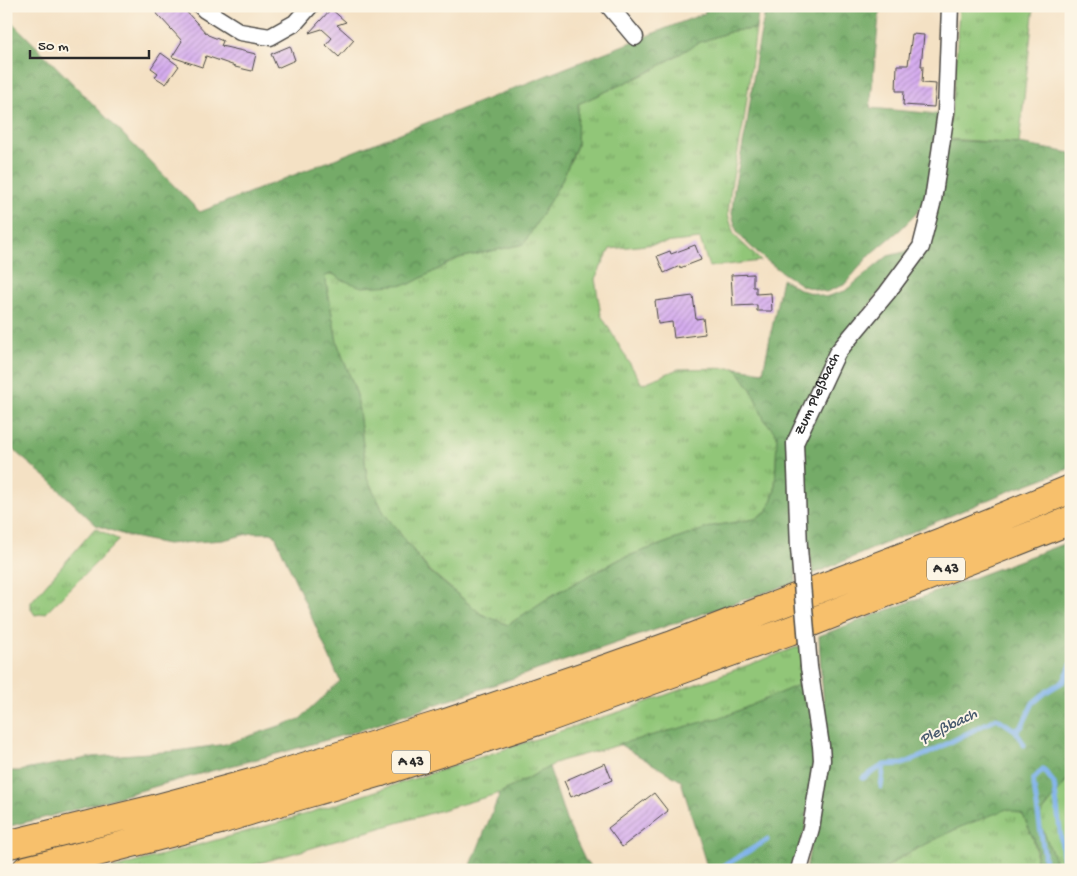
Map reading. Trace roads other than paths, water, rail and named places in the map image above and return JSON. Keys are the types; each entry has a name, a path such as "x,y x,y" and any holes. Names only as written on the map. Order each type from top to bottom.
{"highway":[{"path":"944,542 1071,475"},
{"name":"A 43","path":"6,845 158,808 246,784 446,723 661,649 944,542 1071,489"},
{"name":"A 43","path":"26,870 220,820 381,772 547,718 789,631 1071,520"}],"street":[{"path":"202,6 205,10 240,32 270,37 295,23 310,6"},
{"path":"609,6 635,37"},
{"name":"Zum Pleßbach","path":"799,870 811,828 822,760 809,667 799,548 795,444 837,353 887,293 921,247 933,200 946,112 950,6"}],"waterway":[{"name":"Pleßbach","path":"863,778 884,765 903,764 929,753 997,718 1016,731 1022,726 1033,703 1064,681 1071,665"},
{"path":"1016,731 1024,745"},
{"path":"881,787 884,765"},
{"path":"1045,870 1033,780 1043,769 1054,783 1065,870"},
{"name":"Pleßbach","path":"717,870 767,840"}]}
